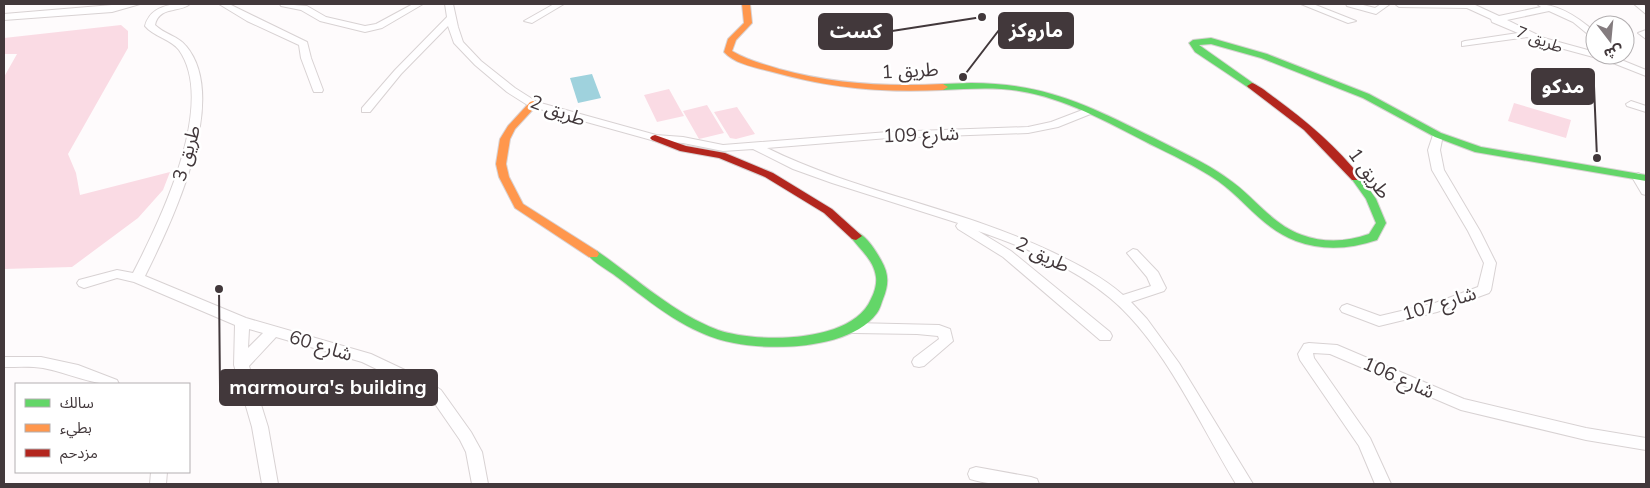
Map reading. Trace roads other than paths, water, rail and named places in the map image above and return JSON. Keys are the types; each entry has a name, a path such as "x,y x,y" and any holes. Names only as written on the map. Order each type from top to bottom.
{"street":[{"path":"4,17 112,8 136,4"},
{"name":"طريق 3","path":"137,278 150,253 187,160 197,116 195,80 184,50 154,30 150,26 150,21 158,12 186,4"},
{"path":"223,4 304,44 306,58 318,90"},
{"path":"284,4 304,8 316,16 365,29 379,26 419,4"},
{"path":"304,8 315,4"},
{"name":"طريق 2","path":"449,4 451,18 459,43 498,80 533,104 656,138"},
{"path":"529,21 560,4"},
{"name":"طريق 1","path":"746,4 748,23 732,39 727,47 728,52 742,61 810,80 865,89 972,84 1017,87 1044,93 1089,111 1223,179 1277,227 1306,239 1331,245 1366,241 1377,233 1381,223 1372,200 1344,164 1302,120 1260,88 1198,50 1193,42 1210,41 1264,56 1366,96 1438,135 1462,145 1500,156 1642,177"},
{"path":"1306,4 1351,21"},
{"path":"1350,4 1376,11 1386,4"},
{"path":"1399,4 1467,4"},
{"name":"7 طريق","path":"1467,4 1495,20 1526,34 1556,46 1585,52"},
{"path":"1638,4 1646,11"},
{"path":"1495,20 1546,6 1576,20 1585,28"},
{"path":"366,110 398,72 451,18"},
{"path":"1465,44 1526,34"},
{"name":"7 طريق","path":"1628,65 1646,73"},
{"path":"533,104 516,118 506,134 500,160 511,194 519,206 618,271 666,309 709,332 737,339 786,341 826,336 854,328 884,330 935,329 945,332 946,342 919,362"},
{"path":"1630,104 1646,109"},
{"name":"شارع 109","path":"721,151 750,144 888,134 1028,130 1054,124 1089,111"},
{"name":"شارع 107","path":"1347,309 1379,321 1437,307 1484,290 1490,263 1474,231 1438,170 1434,150 1438,135"},
{"path":"656,138 685,150 721,151 769,175 840,219 861,240 881,267 882,289 876,307 854,328"},
{"name":"طريق 2","path":"750,144 822,176 940,212 1039,250 1093,280 1122,300 1146,326 1181,375 1245,484"},
{"path":"1642,177 1646,191"},
{"path":"940,212 1007,254 1105,336"},
{"path":"1122,300 1159,288 1153,275 1133,253"},
{"name":"شارع 60","path":"84,283 117,274 137,278 242,322 384,365 436,394 453,416 474,452 480,484"},
{"path":"242,322 242,365 260,427 270,484"},
{"name":"شارع 60","path":"242,365 274,331"},
{"name":"شارع 106","path":"1384,484 1365,443 1307,360 1305,354 1309,348 1323,347 1340,352 1461,404 1559,428 1646,444"},
{"path":"4,362 41,362 78,371 109,383"},
{"path":"976,474 1032,484"}],"water":[{"path":"592,74 601,98 578,103 570,78"}],"place":[{"name":"كست","path":"982,17"},
{"name":"ماروكز","path":"963,77"},
{"name":"مدكو","path":"1597,158"},
{"name":"marmoura's building","path":"219,289"}]}
